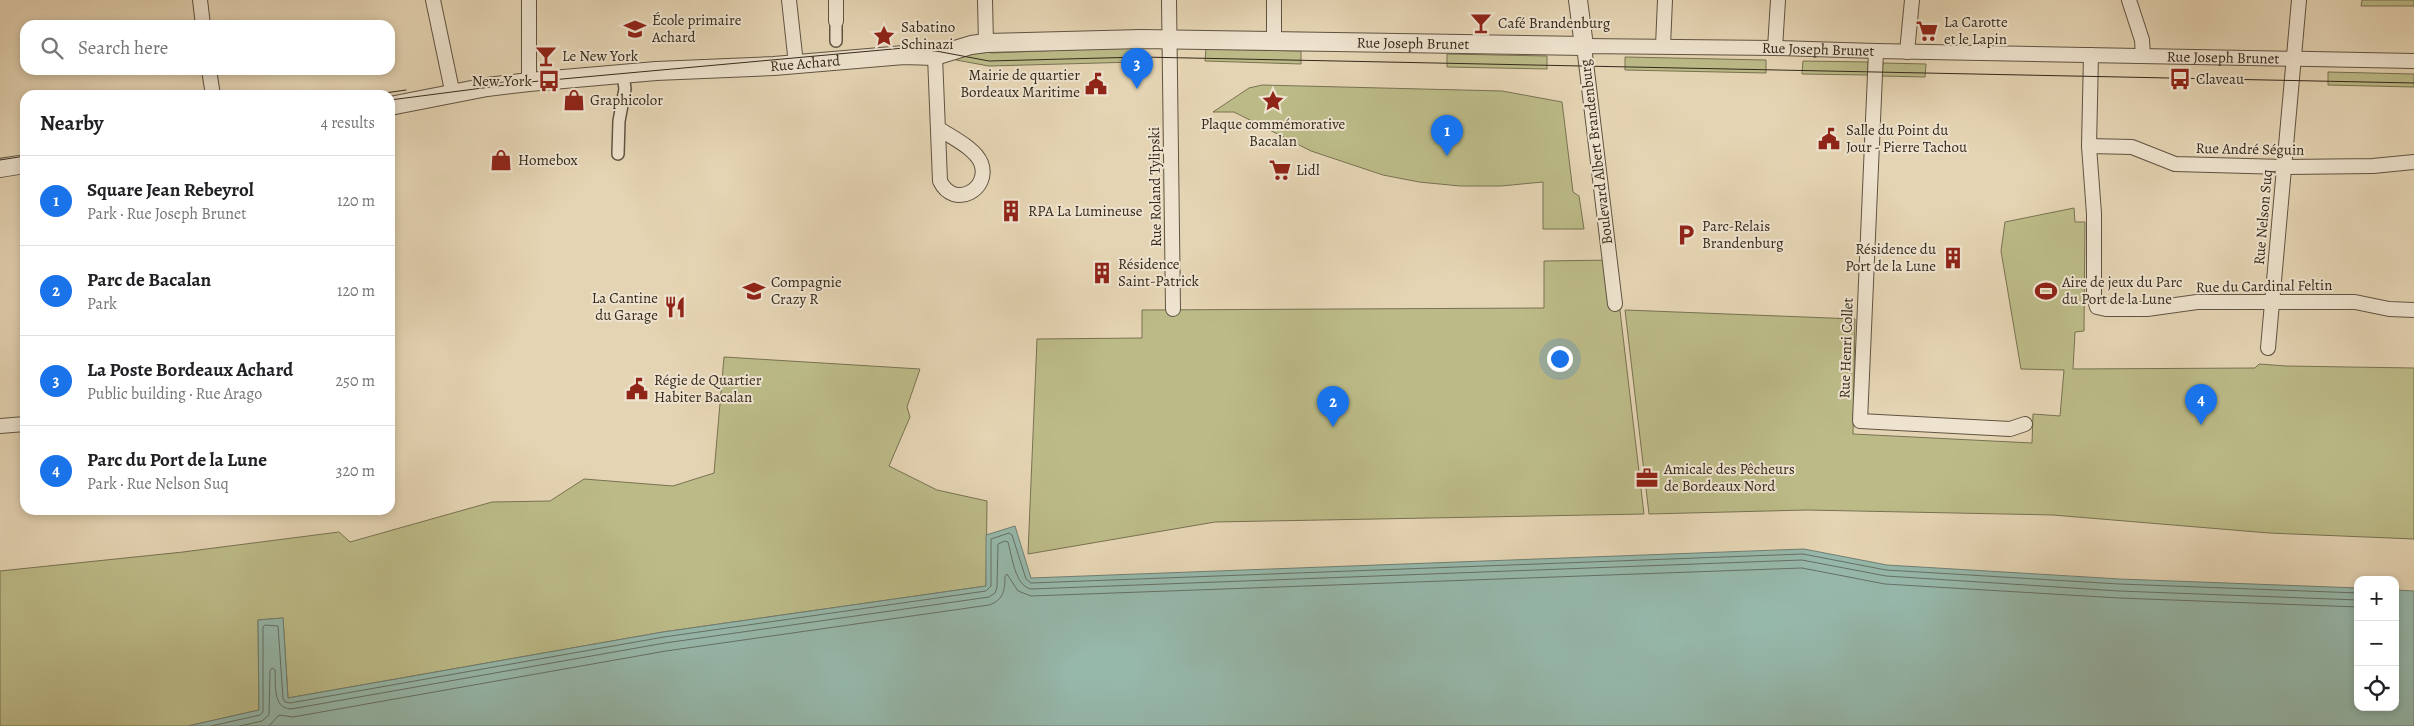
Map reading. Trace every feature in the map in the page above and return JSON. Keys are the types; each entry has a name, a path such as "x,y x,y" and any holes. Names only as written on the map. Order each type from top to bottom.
{"street":[{"path":"200,0 202,20"},
{"path":"433,0 453,95"},
{"path":"529,0 529,82"},
{"path":"789,0 796,64"},
{"path":"836,0 836,42"},
{"path":"985,0 986,43"},
{"name":"Rue Roland Tylipski","path":"1169,0 1173,309"},
{"path":"1274,0 1274,42"},
{"name":"Boulevard Albert Brandenburg","path":"1578,0 1615,304"},
{"path":"1663,46 1665,0"},
{"path":"1775,48 1778,0"},
{"path":"1907,52 1912,0"},
{"path":"2129,0 2142,40 2143,56"},
{"name":"Rue Nelson Suq","path":"2268,348 2299,0"},
{"name":"Rue Achard","path":"395,105 487,87 529,82 904,55 936,56 971,45 986,43 1170,39 1221,40"},
{"name":"Rue Joseph Brunet","path":"1221,40 1663,46 1876,52 2414,61"},
{"name":"Rue Henri Collet","path":"1876,52 1860,421 2010,429 2025,424"},
{"name":"Rue du Cardinal Feltin","path":"2092,55 2089,146 2094,214 2094,298 2097,307 2106,309 2146,309 2197,302 2355,302 2389,309 2414,310"},
{"path":"936,56 938,128 940,181 944,189 950,194 961,195 972,192 979,185 982,174 981,163 974,154 938,128"},
{"path":"618,154 619,120 625,89 623,74"},
{"path":"210,75 212,90"},
{"name":"Rue André Séguin","path":"2089,146 2132,146 2175,164 2284,167 2373,166 2414,162"},
{"path":"0,168 20,165"},
{"path":"0,426 20,424"}],"shaded area":[{"path":"2362,0 2414,0 2414,6 2361,6"},
{"path":"1136,47 1136,62 989,66 956,60 973,49 992,53"},
{"path":"1206,49 1301,51 1301,64 1205,61"},
{"path":"1447,54 1547,56 1547,69 1447,67"},
{"path":"1625,57 1766,60 1766,73 1625,70"},
{"path":"1803,61 1868,62 1868,75 1802,74"},
{"path":"1883,63 1926,64 1925,77 1881,76"},
{"path":"2328,72 2414,74 2414,87 2328,85"},
{"path":"1262,85 1502,91 1562,102 1573,192 1579,196 1584,229 1543,229 1543,182 1501,186 1460,186 1419,182 1383,175 1311,151 1234,112 1213,112 1249,88"},
{"path":"2074,208 2075,222 2085,222 2084,331 2075,332 2073,369 2255,368 2259,364 2414,368 2414,539 2269,533 2053,515 1807,510 1649,514 1625,310 1855,319 1853,434 2032,443 2033,414 2060,416 2064,370 2021,369 2001,251 2005,222"},
{"path":"1614,260 1644,514 1215,522 1028,554 1037,339 1142,338 1142,310 1544,308 1544,261"},
{"path":"724,357 920,369 907,407 910,417 889,466 937,490 987,501 986,586 663,632 288,698 283,618 258,620 259,710 188,726 0,726 0,571 183,552 339,532 350,542 492,502 550,501 584,479 673,486 714,473"}],"water":[{"path":"1015,526 1031,578 1804,549 1887,565 2120,579 2354,588 2354,711 2399,711 2399,590 2414,591 2414,726 188,726 259,710 258,620 283,618 288,698 663,632 986,586 986,535"}],"tram line":[{"path":"395,99 529,82 904,48 936,51 989,61 1141,57 2414,83"},
{"path":"395,92 406,90"},
{"path":"0,160 20,157"}],"place":[{"name":"Café Brandenburg","path":"1481,23"},
{"name":"École primaire Achard","path":"635,29"},
{"name":"La Carotte et le Lapin","path":"1927,31"},
{"name":"Sabatino Schinazi","path":"884,36"},
{"name":"Le New York","path":"546,56"},
{"name":"Claveau","path":"2180,79"},
{"name":"New-York","path":"549,81"},
{"name":"Mairie de quartier Bordeaux Maritime","path":"1096,84"},
{"name":"La Poste Bordeaux Achard","path":"1137,89"},
{"name":"Graphicolor","path":"574,100"},
{"name":"Plaque commémorative Bacalan","path":"1273,101"},
{"name":"Salle du Point du Jour - Pierre Tachou","path":"1829,139"},
{"name":"Square Jean Rebeyrol","path":"1447,156"},
{"name":"Homebox","path":"501,160"},
{"name":"Lidl","path":"1280,170"},
{"name":"RPA La Lumineuse","path":"1011,211"},
{"name":"Parc-Relais Brandenburg","path":"1686,235"},
{"name":"Résidence du Port de la Lune","path":"1953,258"},
{"name":"Résidence Saint-Patrick","path":"1102,273"},
{"name":"Compagnie Crazy R","path":"754,291"},
{"name":"Aire de jeux du Parc du Port de la Lune","path":"2046,291"},
{"name":"La Cantine du Garage","path":"675,307"},
{"name":"Régie de Quartier Habiter Bacalan","path":"637,389"},
{"name":"Parc du Port de la Lune","path":"2201,425"},
{"name":"Parc de Bacalan","path":"1333,427"},
{"name":"Amicale des Pêcheurs de Bordeaux Nord","path":"1647,478"}]}
